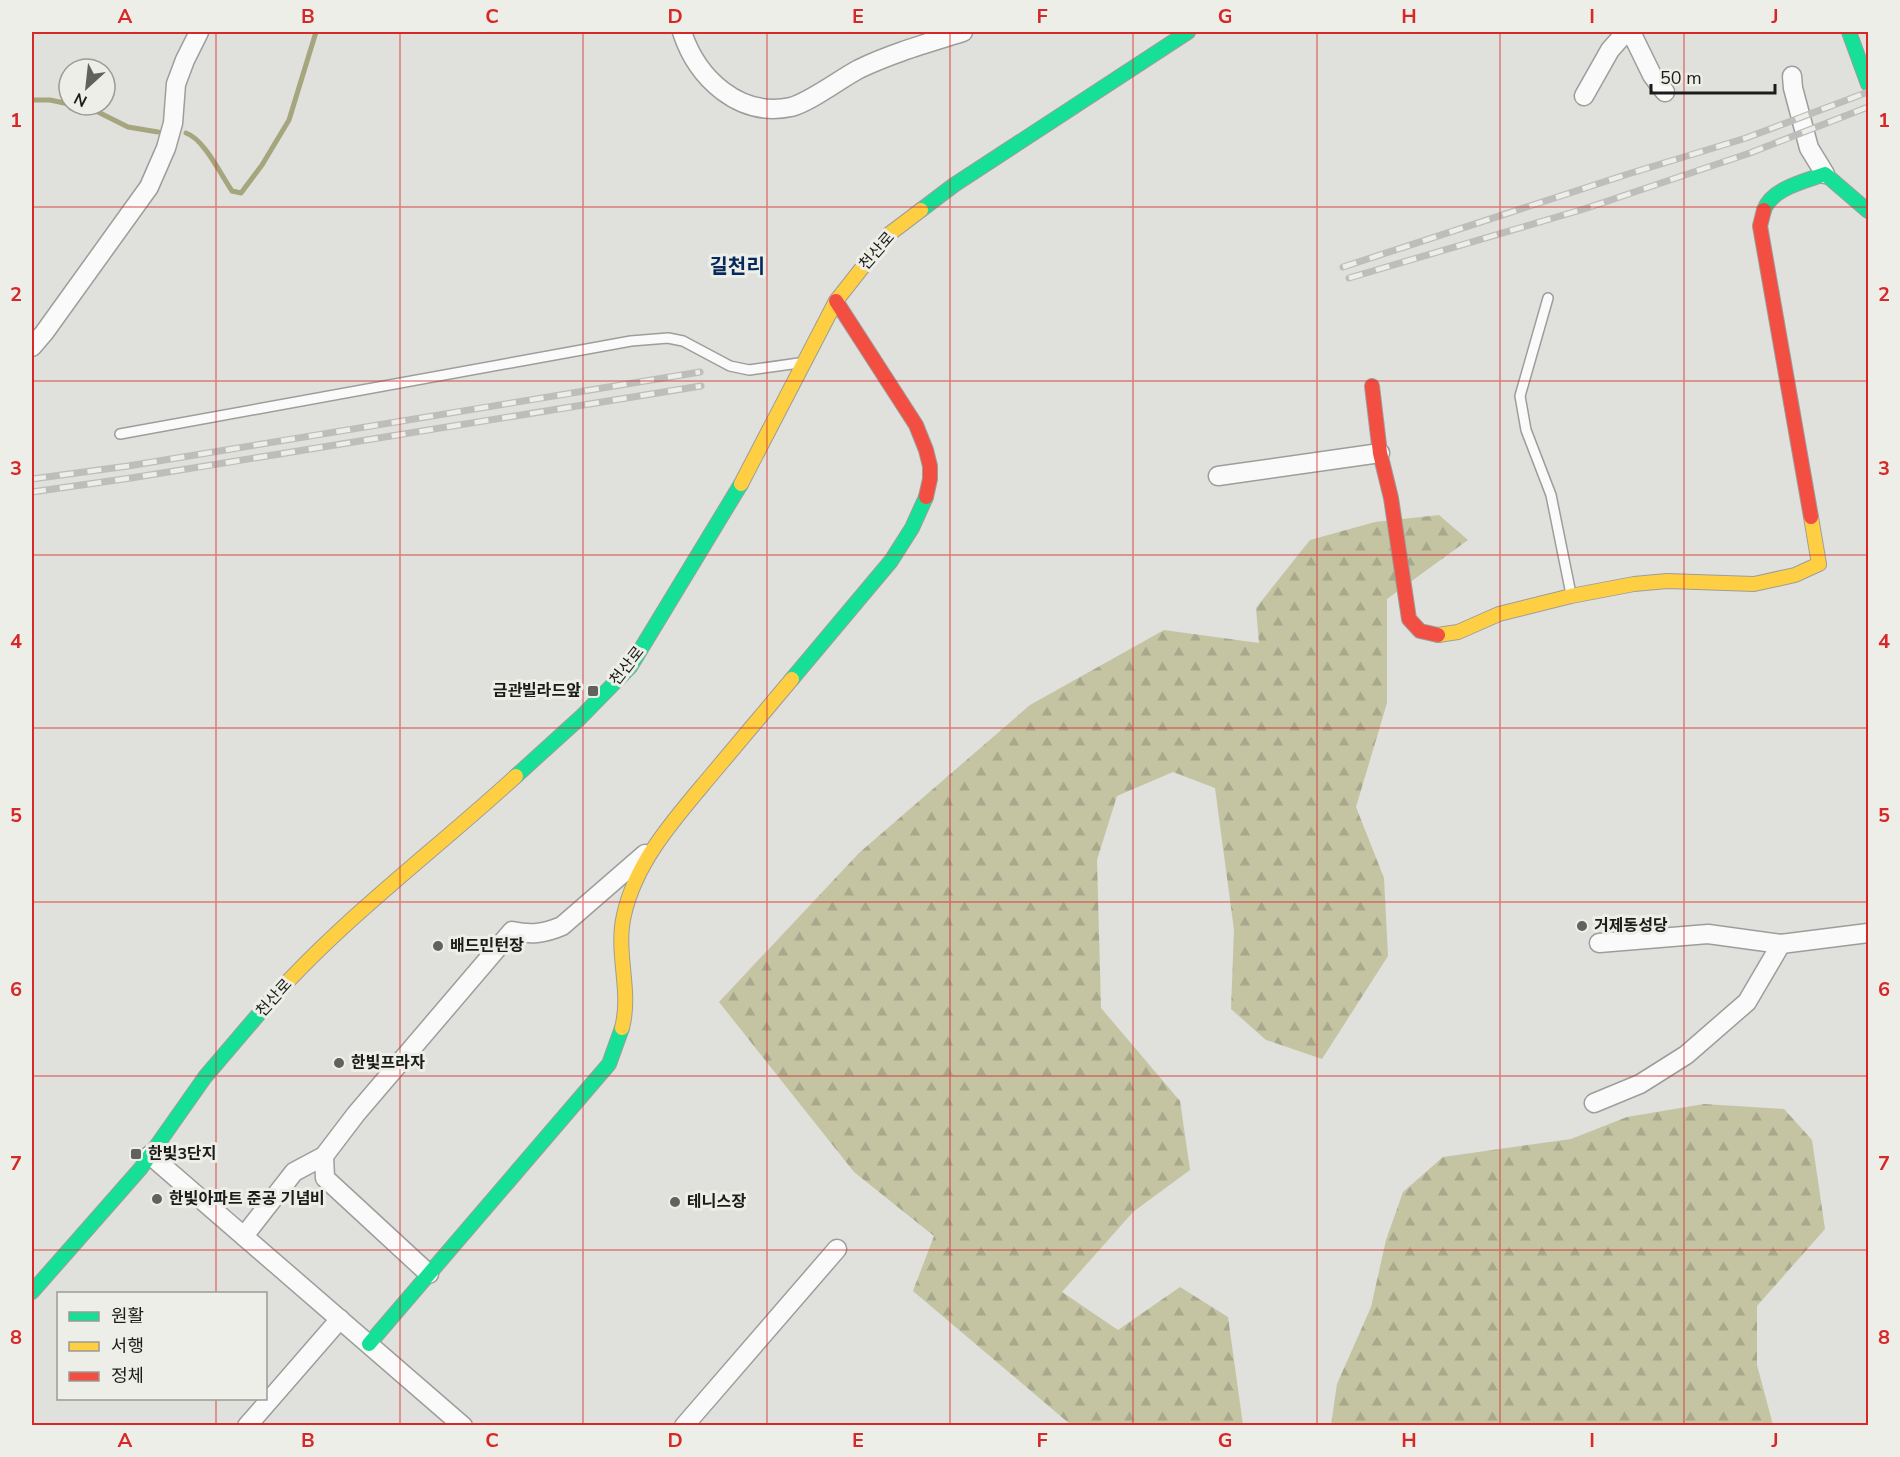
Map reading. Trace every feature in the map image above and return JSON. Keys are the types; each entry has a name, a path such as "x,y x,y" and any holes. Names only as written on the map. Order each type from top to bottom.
{"street":[{"path":"32,347 149,187 169,140 173,123 176,84 199,32"},
{"path":"682,32 688,50 702,71 721,91 742,103 765,110 793,106 859,69 963,32"},
{"name":"천산로","path":"32,1292 88,1230 150,1155 205,1077 285,984 333,935 468,820 582,717 630,667 742,482 836,302 888,235 954,185 1188,32"},
{"path":"1584,96 1610,50 1626,32"},
{"path":"1631,32 1652,75 1665,92"},
{"path":"1849,32 1869,84"},
{"path":"1792,76 1809,148 1825,174 1869,211"},
{"path":"1372,386 1380,453 1391,498 1409,619 1420,631 1435,636 1458,632 1499,614 1571,596 1634,584 1667,581 1754,584 1795,574 1819,564 1760,226 1765,206 1781,190 1825,174"},
{"path":"369,1344 609,1064 620,1034 626,1007 621,932 638,874 657,842 682,810 891,561 912,530 923,506 930,466 925,446 916,425 836,302"},
{"path":"1218,476 1380,453"},
{"path":"244,1236 294,1172 324,1156 356,1114 512,931 530,935 546,933 562,926 657,842"},
{"path":"1599,943 1708,934 1780,944 1869,933"},
{"path":"1594,1103 1640,1084 1686,1055 1747,1002 1780,944"},
{"path":"150,1155 463,1425"},
{"path":"324,1156 325,1178 429,1274"},
{"path":"684,1425 837,1249"},
{"path":"247,1425 340,1319"}],"lane":[{"path":"1548,298 1520,396 1526,430 1551,495 1571,596"},
{"path":"120,434 632,341 668,338 683,341 729,366 749,370 805,362"}],"green space":[{"path":"1439,515 1468,540 1387,599 1387,703 1356,807 1384,878 1388,956 1322,1059 1266,1040 1231,1009 1234,930 1215,788 1173,772 1117,796 1097,860 1101,1008 1180,1101 1190,1170 1133,1212 1062,1292 1118,1330 1180,1287 1228,1317 1243,1425 1071,1425 913,1291 934,1236 854,1172 719,1002 859,853 1030,705 1164,630 1259,643 1256,608 1310,540 1375,522"},
{"path":"1704,1104 1784,1109 1812,1140 1825,1229 1757,1306 1757,1365 1773,1425 1331,1425 1337,1384 1371,1307 1386,1240 1403,1192 1443,1157 1571,1139 1627,1117"}],"waterway":[{"path":"186,133 206,150 232,191 241,193 262,165 289,120 316,32"},
{"path":"32,100 57,101"},
{"path":"108,117 128,127 158,132"}],"railway":[{"path":"1343,267 1746,138 1868,92"},
{"path":"1349,278 1584,209 1750,153 1868,107"},
{"path":"32,479 128,466 700,372"},
{"path":"32,492 701,386"}],"traffic: fast":[{"path":"921,210 954,185 1188,32"},
{"path":"1849,32 1868,84"},
{"path":"1764,210 1768,202 1782,191 1825,174 1868,211"},
{"path":"516,776 581,717 630,667 741,484"},
{"path":"792,679 891,561 912,528 926,497"},
{"path":"32,1292 141,1168 205,1077 263,1009"},
{"path":"369,1344 609,1064 622,1028"}],"traffic: slow":[{"path":"741,484 836,301 888,235 921,210"},
{"path":"1438,635 1458,632 1499,614 1571,596 1634,584 1667,581 1754,584 1795,575 1819,564 1811,517"},
{"path":"622,1028 625,1014 622,929 630,895 638,876 648,857 673,822 792,679"},
{"path":"263,1009 292,977 354,917 516,776"}],"traffic: jam":[{"path":"1764,210 1760,226 1811,517"},
{"path":"836,301 916,425 930,466 926,497"},
{"path":"1372,386 1380,453 1391,498 1409,619 1420,631 1438,635"}],"place":[{"name":"금관빌라드앞","path":"593,691"},
{"name":"거제동성당","path":"1582,926"},
{"name":"배드민턴장","path":"438,946"},
{"name":"한빛프라자","path":"339,1063"},
{"name":"한빛3단지","path":"136,1154"},
{"name":"한빛아파트 준공 기념비","path":"157,1199"},
{"name":"테니스장","path":"675,1202"}],"district":[{"name":"길천리","path":"737,266"}]}
